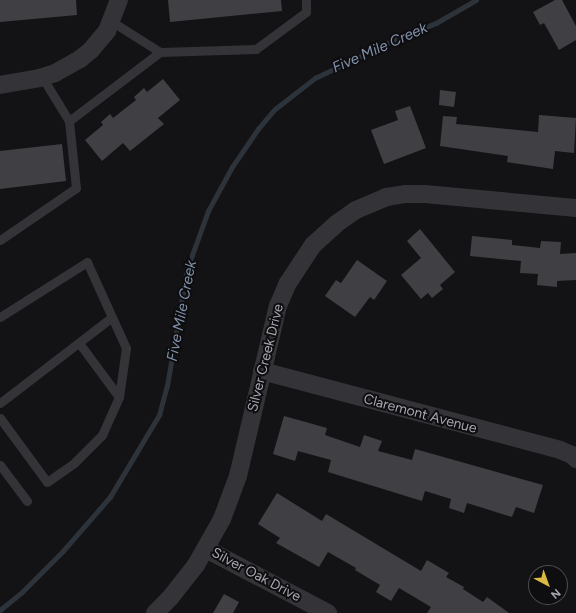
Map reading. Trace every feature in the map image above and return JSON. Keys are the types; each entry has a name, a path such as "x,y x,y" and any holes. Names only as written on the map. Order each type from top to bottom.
{"street":[{"path":"0,85 42,77 67,67 91,50 107,31 119,0"},
{"name":"Silver Creek Drive","path":"155,613 184,582 206,549 222,519 233,492 278,306 288,283 300,262 313,245 336,224 370,203 386,197 405,194 425,194 576,208"},
{"name":"Claremont Avenue","path":"262,371 560,450 572,455 576,459"},
{"name":"Silver Oak Drive","path":"206,549 328,613"}],"lane":[{"path":"111,21 160,52 256,49 306,12 306,0"},
{"path":"69,121 160,52"},
{"path":"0,240 76,188 69,121 42,77"},
{"path":"0,317 87,262 126,348 119,397 102,435 74,463 47,482 0,418"},
{"path":"0,403 112,317"},
{"path":"79,343 119,397"},
{"path":"0,465 28,501"}],"building":[{"path":"0,0 76,0 77,15 0,22"},
{"path":"168,0 281,0 282,11 170,22"},
{"path":"555,0 562,0 576,26 576,40 559,50 544,23 540,25 533,12"},
{"path":"163,79 180,100 158,118 164,124 130,151 123,143 102,161 85,140 103,125 101,122 110,114 113,118 136,100 134,97 144,88 147,92"},
{"path":"440,90 456,92 454,107 439,105"},
{"path":"410,106 426,148 384,164 371,130 398,120 395,111"},
{"path":"539,115 576,118 574,153 555,151 553,169 507,162 508,156 440,146 443,116 457,117 456,124 538,132"},
{"path":"62,144 66,181 0,189 0,151"},
{"path":"420,229 455,272 440,285 443,289 432,298 428,293 421,299 401,275 421,258 407,241"},
{"path":"472,236 512,240 512,245 540,248 541,241 561,242 560,254 576,253 576,280 557,281 557,287 537,285 538,274 520,273 521,261 470,256"},
{"path":"357,260 387,281 374,300 370,297 355,317 325,296 336,280 341,283"},
{"path":"284,416 327,428 325,435 360,447 364,435 382,441 378,451 412,460 415,449 543,485 534,513 516,507 512,517 467,503 464,513 449,508 451,499 425,491 422,501 328,472 331,460 298,451 295,461 273,454"},
{"path":"277,493 322,521 326,514 421,571 427,560 449,573 446,577 464,587 463,589 483,602 487,597 509,613 427,613 431,607 399,588 391,601 376,592 380,585 355,570 356,568 328,552 319,567 276,543 280,538 258,524"},
{"path":"224,594 239,602 233,613 213,613"}],"waterway":[{"name":"Five Mile Creek","path":"0,610 22,592 63,551 110,497 159,415 167,386 187,269 208,211 232,167 258,129 275,109 315,78 396,39 436,23 476,0"}]}
